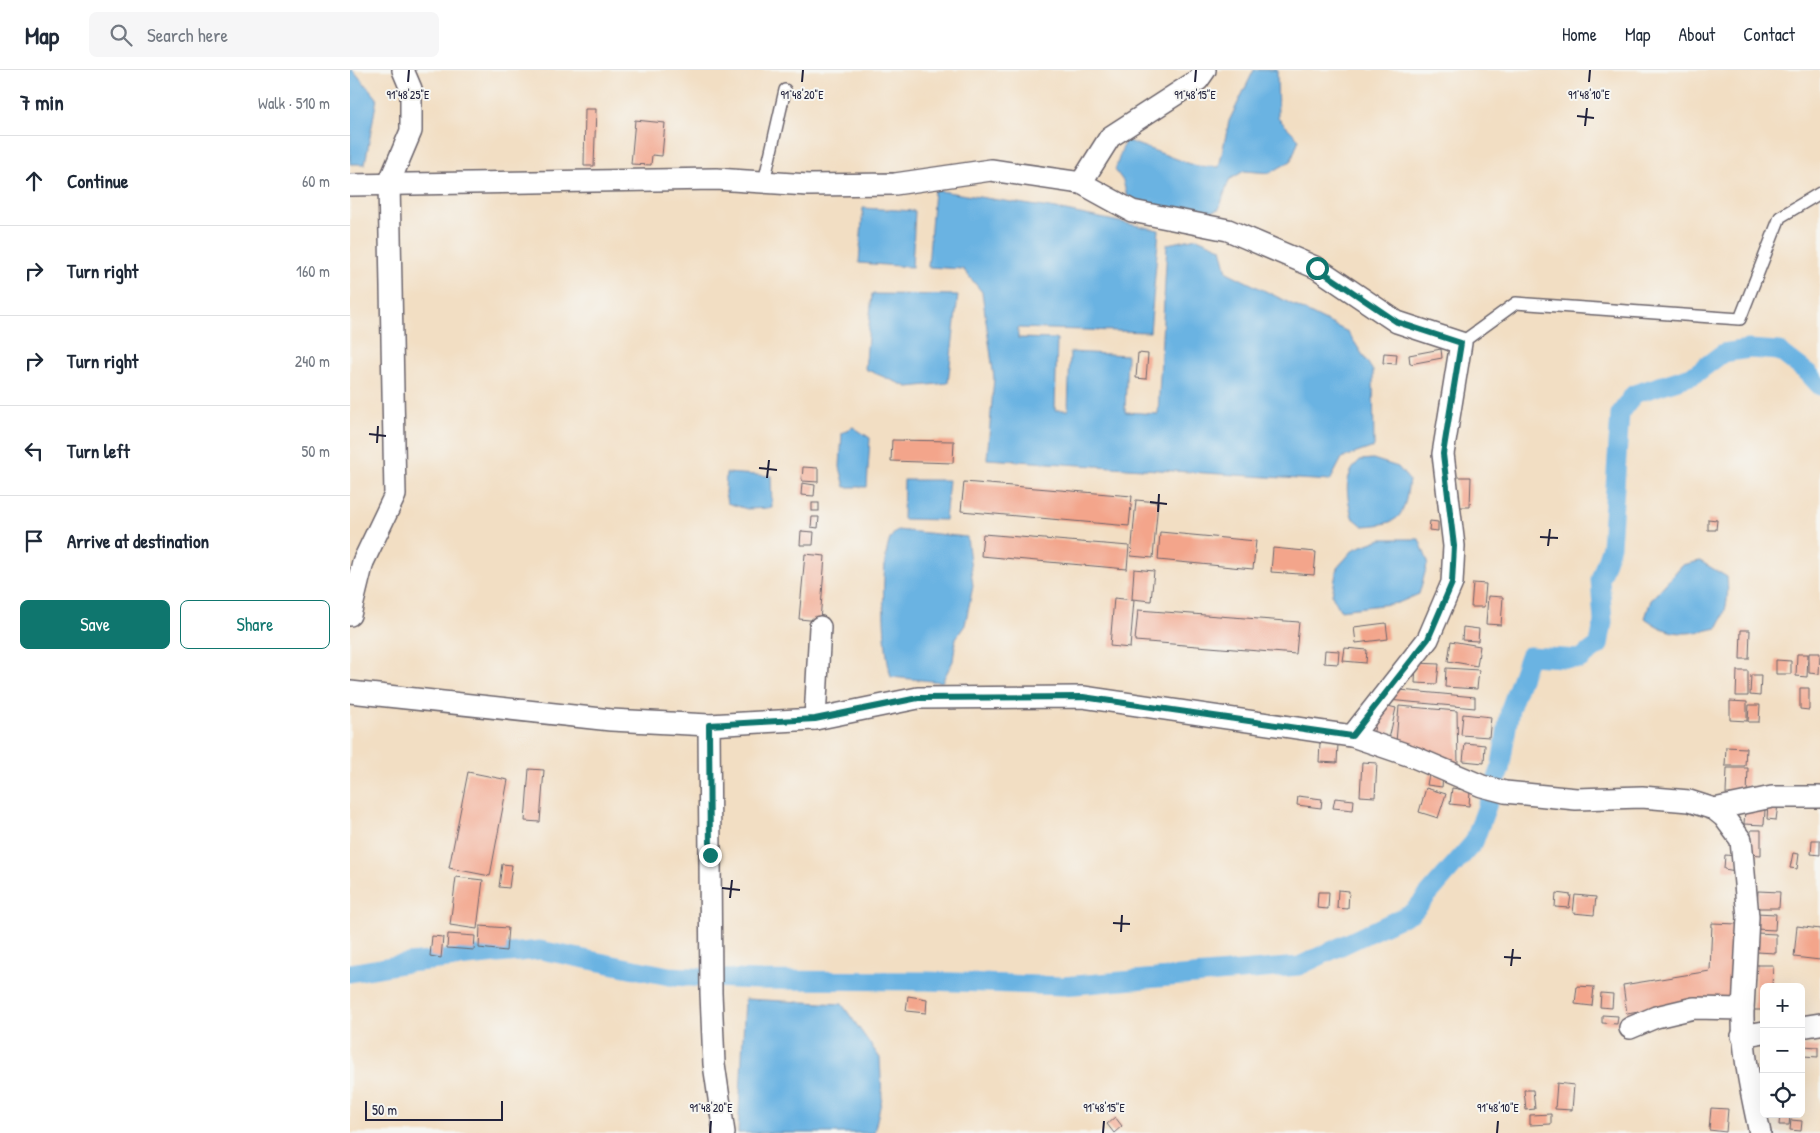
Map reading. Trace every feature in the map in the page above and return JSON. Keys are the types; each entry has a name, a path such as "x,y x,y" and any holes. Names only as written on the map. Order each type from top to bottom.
{"street":[{"path":"350,615 363,562 395,495 389,183 411,131 411,90 403,70"},
{"path":"1081,183 1110,137 1198,80 1205,70"},
{"path":"350,185 716,179 808,184 895,184 991,170 1081,183 1132,211 1228,230 1317,268 1397,322 1461,343 1443,454 1454,546 1452,583 1428,639 1352,736"},
{"path":"815,719 820,627"},
{"path":"350,692 612,720 709,725 815,719 918,698 1083,697 1352,736 1414,757 1482,786 1505,792 1576,799 1642,797 1689,801 1714,809 1724,817 1741,840 1748,917 1742,1036 1760,1133"},
{"path":"709,725 711,993 714,1064 724,1133"},
{"path":"1714,809 1772,797 1820,797"},
{"path":"1630,1028 1656,1017 1694,1008 1744,1009"},
{"path":"1805,1026 1820,1024"},
{"path":"1742,1036 1760,1033"}],"lane":[{"path":"764,182 785,90"},
{"path":"1461,343 1516,303 1740,319 1780,217 1820,193"}],"water":[{"path":"350,70 353,70 377,98 365,164 350,164"},
{"path":"1254,70 1277,70 1278,118 1299,139 1291,161 1270,173 1244,171 1229,180 1219,209 1208,212 1185,213 1173,211 1127,196 1123,181 1115,170 1125,140 1196,166 1219,167 1229,121"},
{"path":"934,190 1056,209 1159,230 1150,332 1018,328 1018,338 1057,339 1055,410 1068,410 1070,352 1127,355 1125,412 1158,414 1167,244 1197,238 1221,248 1227,272 1348,332 1373,371 1374,447 1342,458 1330,481 987,459 994,378 982,292 963,269 928,267"},
{"path":"863,208 915,211 912,267 859,263"},
{"path":"872,294 958,295 948,383 908,387 865,369"},
{"path":"853,427 870,438 867,487 845,487 840,467 842,433"},
{"path":"1373,459 1398,467 1409,480 1405,503 1399,516 1386,523 1363,526 1352,517 1347,486 1348,479 1354,466 1360,460"},
{"path":"726,473 771,476 772,508 747,509 727,503 725,492"},
{"path":"904,480 949,480 945,520 903,519"},
{"path":"897,530 967,537 973,586 965,625 956,638 953,661 942,682 891,677 884,629 884,571 889,542"},
{"path":"1381,539 1419,539 1428,562 1419,594 1398,603 1340,610 1332,595 1337,568 1354,549"},
{"path":"1700,561 1727,577 1728,591 1726,604 1717,628 1679,633 1663,629 1645,618 1651,600 1682,565"},
{"path":"745,999 842,1004 880,1058 882,1098 874,1133 738,1133"}],"building":[{"path":"585,109 596,109 594,166 584,166"},
{"path":"635,120 665,123 662,156 652,155 651,165 631,164"},
{"path":"1441,349 1442,358 1410,364 1409,355"},
{"path":"1138,353 1148,354 1146,379 1136,378"},
{"path":"1384,353 1397,354 1396,364 1383,363"},
{"path":"892,440 954,441 953,463 891,461"},
{"path":"803,467 818,468 818,482 802,481"},
{"path":"1457,477 1471,477 1470,507 1457,507"},
{"path":"964,482 1132,496 1129,526 961,511"},
{"path":"802,483 815,485 814,496 801,495"},
{"path":"1136,500 1158,502 1153,558 1131,556"},
{"path":"812,503 819,503 819,511 812,511"},
{"path":"812,517 819,517 818,528 811,527"},
{"path":"1708,519 1717,520 1716,530 1708,530"},
{"path":"1430,521 1438,522 1438,531 1429,530"},
{"path":"801,531 814,532 813,545 800,545"},
{"path":"1160,532 1256,541 1253,569 1158,560"},
{"path":"983,534 1129,546 1127,569 981,556"},
{"path":"1273,548 1316,552 1314,575 1271,572"},
{"path":"805,554 825,556 820,621 799,619"},
{"path":"1134,569 1154,571 1151,601 1132,599"},
{"path":"1473,583 1486,584 1484,607 1471,607"},
{"path":"1488,596 1503,597 1501,625 1486,624"},
{"path":"1114,598 1134,600 1130,648 1110,646"},
{"path":"1138,610 1299,622 1296,654 1135,641"},
{"path":"1386,623 1388,639 1356,643 1354,627"},
{"path":"1463,627 1479,629 1478,641 1462,640"},
{"path":"1741,630 1750,630 1749,659 1740,659"},
{"path":"1451,641 1480,646 1477,666 1448,661"},
{"path":"1345,648 1367,650 1366,663 1343,661"},
{"path":"1325,650 1339,651 1338,664 1324,663"},
{"path":"1809,653 1820,653 1819,674 1809,673"},
{"path":"1797,654 1808,654 1807,677 1796,676"},
{"path":"1776,660 1791,661 1791,674 1776,674"},
{"path":"1416,663 1439,664 1437,684 1415,683"},
{"path":"1446,668 1479,670 1477,689 1445,687"},
{"path":"1737,671 1748,671 1748,696 1736,696"},
{"path":"1751,675 1761,675 1760,696 1750,695"},
{"path":"1800,688 1809,688 1809,710 1800,709"},
{"path":"1389,689 1475,697 1475,708 1388,700"},
{"path":"1730,701 1747,702 1747,721 1730,720"},
{"path":"1380,704 1396,708 1389,739 1373,735"},
{"path":"1749,705 1760,705 1759,722 1748,722"},
{"path":"1399,706 1457,711 1458,766 1396,742"},
{"path":"1463,714 1491,717 1489,737 1461,735"},
{"path":"1320,743 1338,744 1337,763 1319,762"},
{"path":"1465,743 1485,745 1484,763 1463,761"},
{"path":"1726,747 1746,748 1745,766 1725,766"},
{"path":"1362,762 1377,763 1375,797 1360,796"},
{"path":"1727,768 1748,768 1747,795 1726,794"},
{"path":"529,769 544,770 540,822 525,821"},
{"path":"468,772 508,780 490,876 449,868"},
{"path":"1429,774 1443,776 1442,787 1427,785"},
{"path":"1426,788 1446,794 1438,818 1419,812"},
{"path":"1452,788 1470,791 1469,806 1450,804"},
{"path":"1298,796 1322,799 1321,808 1297,805"},
{"path":"1335,798 1354,800 1353,810 1333,808"},
{"path":"1768,803 1778,804 1776,820 1767,819"},
{"path":"1745,810 1765,810 1764,825 1744,824"},
{"path":"1751,830 1761,830 1761,855 1750,854"},
{"path":"1812,840 1820,840 1820,855 1811,854"},
{"path":"1793,853 1799,854 1797,869 1790,868"},
{"path":"1725,855 1737,856 1736,871 1724,869"},
{"path":"502,864 512,865 509,888 499,887"},
{"path":"456,877 483,880 477,929 450,925"},
{"path":"1338,890 1349,891 1348,909 1337,908"},
{"path":"1758,891 1780,892 1779,908 1757,908"},
{"path":"1318,892 1329,892 1328,909 1317,908"},
{"path":"1556,893 1571,895 1569,908 1555,907"},
{"path":"1575,895 1596,897 1594,915 1573,913"},
{"path":"1756,913 1776,914 1775,930 1756,929"},
{"path":"1712,923 1738,924 1736,999 1715,999 1627,1014 1623,985 1710,971"},
{"path":"480,926 508,928 506,951 479,948"},
{"path":"1797,926 1820,929 1820,960 1794,957"},
{"path":"1757,933 1776,934 1776,953 1756,952"},
{"path":"448,934 475,936 474,950 447,948"},
{"path":"432,936 443,937 441,958 430,956"},
{"path":"1755,965 1773,965 1772,983 1760,983 1760,1010 1754,1010"},
{"path":"1577,986 1594,987 1592,1006 1575,1004"},
{"path":"1601,993 1613,994 1612,1008 1600,1007"},
{"path":"908,996 927,999 926,1013 906,1011"},
{"path":"1602,1015 1618,1016 1617,1024 1602,1023"},
{"path":"1805,1046 1818,1047 1818,1057 1805,1056"},
{"path":"1557,1083 1574,1085 1572,1110 1555,1109"},
{"path":"1524,1090 1533,1090 1535,1109 1526,1110"},
{"path":"1711,1108 1728,1109 1726,1132 1709,1130"},
{"path":"1551,1114 1551,1124 1530,1125 1530,1115"},
{"path":"1115,1117 1122,1126 1114,1133 1107,1124"},
{"path":"1780,1118 1790,1118 1789,1125 1779,1125"},
{"path":"1791,1120 1802,1121 1801,1131 1790,1130"}],"waterway":[{"path":"350,973 408,963 540,950 669,976 758,980 927,981 1063,986 1299,966 1413,912 1474,842 1500,770 1510,709 1529,656 1580,659 1599,645 1603,622 1600,579 1611,546 1620,414 1634,394 1694,375 1723,353 1749,349 1779,351 1808,373 1820,386"}],"route":[{"path":"710,855 709,725 815,719 918,698 1083,697 1352,736 1428,639 1452,583 1454,546 1443,454 1461,343 1397,322 1317,268"}]}
